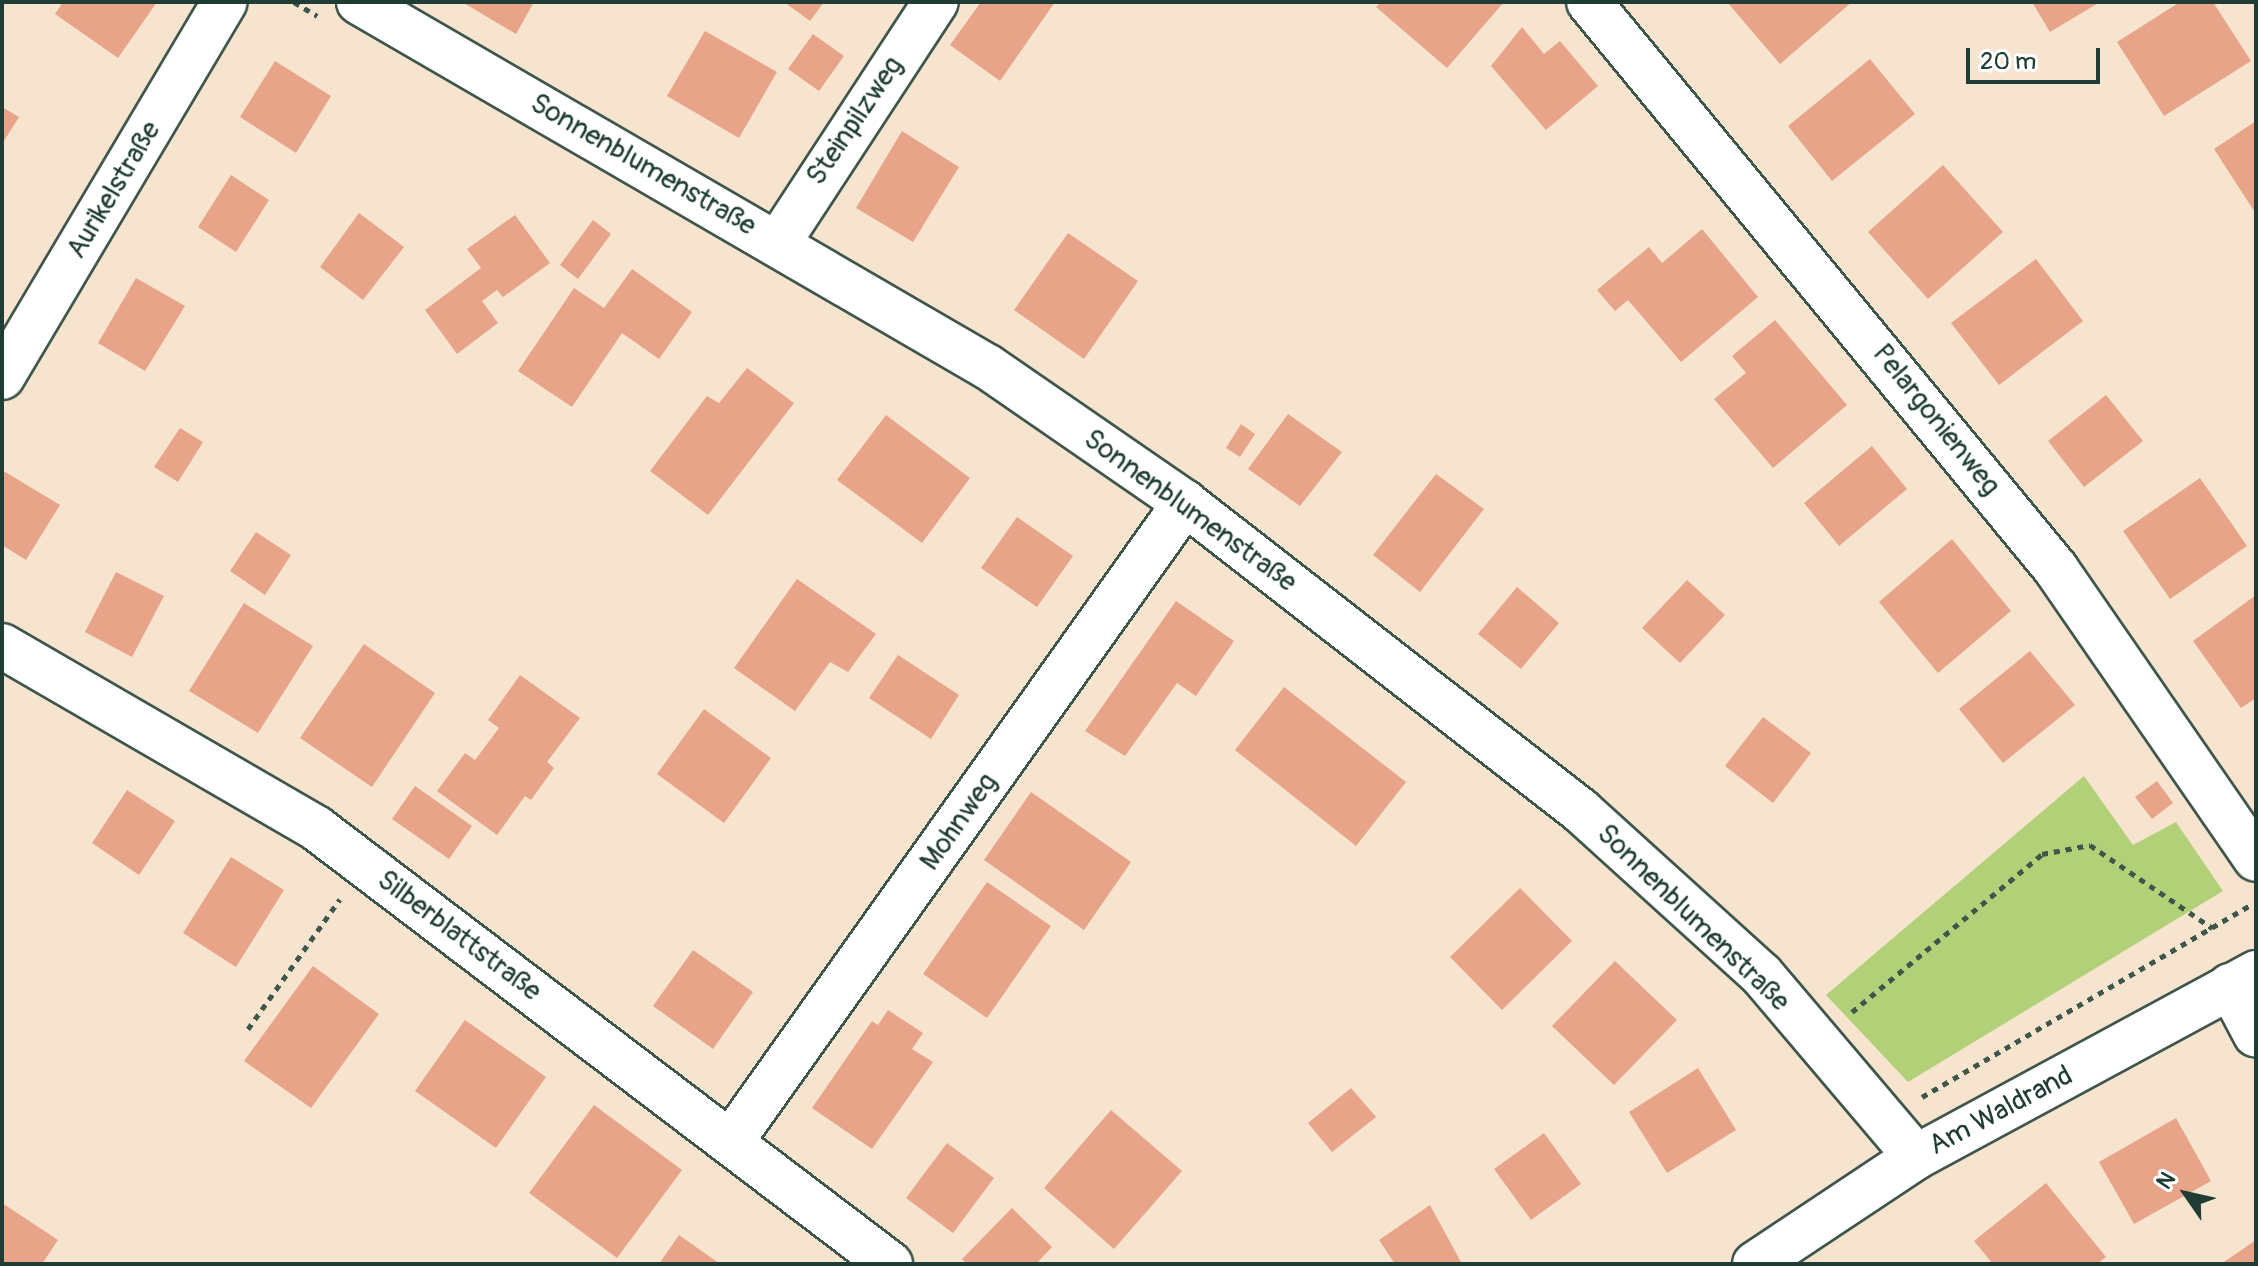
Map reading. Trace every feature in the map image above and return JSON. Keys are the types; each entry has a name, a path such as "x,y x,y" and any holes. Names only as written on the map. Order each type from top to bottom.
{"street":[{"name":"Aurikelstraße","path":"2,377 225,2"},
{"name":"Steinpilzweg","path":"778,243 936,2"},
{"name":"Pelargonienweg","path":"1589,2 2056,569 2256,859"},
{"name":"Sonnenblumenstraße","path":"366,4 988,367 1185,503 1581,811 1761,974 1916,1157"},
{"name":"Mohnweg","path":"732,1140 1185,503"},
{"name":"Silberblattstraße","path":"2,646 316,828 732,1140 890,1264"},
{"path":"2243,979 2256,1035"},
{"name":"Am Waldrand","path":"1755,1264 1916,1157 2243,979"}],"path":[{"path":"1819,1043 1899,966 2042,854 2090,845 2212,928"},
{"path":"248,1029 364,864"},
{"path":"1884,1120 2256,903"}],"green space":[{"path":"2084,776 2133,845 2176,822 2223,891 1908,1082 1826,995"}],"building":[{"path":"63,2 157,2 118,58 55,14"},
{"path":"462,2 534,2 516,34"},
{"path":"784,2 824,2 810,21"},
{"path":"981,2 1055,2 1000,81 950,45"},
{"path":"1381,2 1504,2 1447,68 1376,7"},
{"path":"1727,2 1852,2 1780,64"},
{"path":"2032,2 2100,2 2050,32"},
{"path":"2180,2 2213,2 2251,61 2164,116 2117,42"},
{"path":"1522,27 1544,54 1560,41 1598,86 1546,130 1491,66"},
{"path":"705,31 777,72 739,138 667,96"},
{"path":"813,34 844,56 819,91 788,69"},
{"path":"1870,59 1915,114 1832,181 1788,126"},
{"path":"275,61 331,96 296,153 240,117"},
{"path":"2,107 19,117 2,144"},
{"path":"2256,121 2256,214 2214,149"},
{"path":"902,131 959,167 913,242 856,208"},
{"path":"1943,165 2003,232 1928,299 1868,232"},
{"path":"231,175 269,200 236,252 198,227"},
{"path":"359,213 404,247 363,300 320,267"},
{"path":"515,215 550,263 503,297 497,290 482,301 498,323 457,354 425,310 481,268 467,249"},
{"path":"593,220 611,234 578,279 560,265"},
{"path":"1702,229 1758,297 1681,362 1628,300 1615,311 1597,290 1649,247 1662,263"},
{"path":"1068,233 1138,281 1084,359 1014,310"},
{"path":"2036,259 2083,321 1999,385 1951,323"},
{"path":"632,269 692,312 659,359 622,333 572,407 518,371 574,288 604,308"},
{"path":"136,278 185,306 145,371 98,343"},
{"path":"1775,320 1847,405 1773,468 1714,399 1746,373 1732,356"},
{"path":"747,368 794,403 708,515 650,471 707,396 719,403"},
{"path":"2106,395 2143,441 2084,487 2048,441"},
{"path":"1288,414 1342,452 1300,506 1248,469"},
{"path":"886,415 970,478 922,543 837,480"},
{"path":"1241,424 1255,434 1240,457 1226,448"},
{"path":"180,428 203,442 178,482 154,467"},
{"path":"1872,446 1907,489 1839,546 1804,503"},
{"path":"2,470 60,505 26,560 2,545"},
{"path":"1436,474 1484,509 1420,592 1373,555"},
{"path":"2200,478 2247,546 2170,599 2123,531"},
{"path":"1017,517 1073,556 1037,607 981,568"},
{"path":"256,532 291,555 265,595 230,571"},
{"path":"1952,539 2011,611 1938,673 1879,602"},
{"path":"116,572 164,596 132,657 85,632"},
{"path":"797,579 876,634 848,672 830,662 795,711 734,668"},
{"path":"1687,580 1725,615 1680,663 1642,628"},
{"path":"1517,587 1559,623 1521,669 1478,634"},
{"path":"2256,595 2256,698 2241,708 2193,641"},
{"path":"1176,601 1234,641 1196,696 1177,683 1125,756 1085,731"},
{"path":"244,603 313,646 258,733 189,691"},
{"path":"364,644 435,693 372,787 300,738"},
{"path":"2030,651 2075,705 2003,763 1959,709"},
{"path":"898,655 959,695 931,739 869,698"},
{"path":"520,675 580,718 547,762 554,768 531,800 525,796 497,835 437,791 465,753 475,760 499,728 488,720"},
{"path":"1284,687 1406,782 1356,846 1235,750"},
{"path":"704,709 771,758 724,823 657,774"},
{"path":"1763,717 1811,753 1773,803 1725,766"},
{"path":"2157,781 2173,803 2152,819 2135,797"},
{"path":"415,786 472,826 449,859 392,819"},
{"path":"127,790 175,821 139,875 92,843"},
{"path":"1031,792 1131,862 1084,930 984,860"},
{"path":"231,857 284,890 236,967 183,933"},
{"path":"987,882 1051,926 987,1018 923,974"},
{"path":"1520,888 1572,941 1502,1010 1450,957"},
{"path":"693,950 753,992 713,1049 653,1006"},
{"path":"1615,961 1677,1020 1614,1085 1552,1026"},
{"path":"313,966 379,1014 311,1108 244,1061"},
{"path":"888,1010 923,1033 912,1049 933,1062 872,1149 812,1108 872,1021 878,1025"},
{"path":"465,1020 546,1077 496,1148 415,1091"},
{"path":"1698,1068 1736,1130 1667,1173 1629,1112"},
{"path":"1351,1088 1376,1117 1332,1152 1308,1123"},
{"path":"594,1105 682,1170 617,1258 529,1193"},
{"path":"1111,1110 1182,1171 1114,1249 1044,1188"},
{"path":"2176,1118 2211,1181 2134,1224 2099,1162"},
{"path":"1544,1133 1581,1184 1531,1220 1494,1169"},
{"path":"947,1143 994,1178 953,1233 906,1198"},
{"path":"2046,1183 2106,1257 2097,1264 1993,1264 1974,1241"},
{"path":"2,1203 58,1240 42,1264 2,1264"},
{"path":"1430,1205 1462,1264 1395,1264 1379,1240"},
{"path":"1012,1208 1052,1247 1036,1264 967,1264 962,1259"},
{"path":"679,1235 720,1264 659,1264"},
{"path":"2256,1240 2256,1264 2221,1264"}]}
